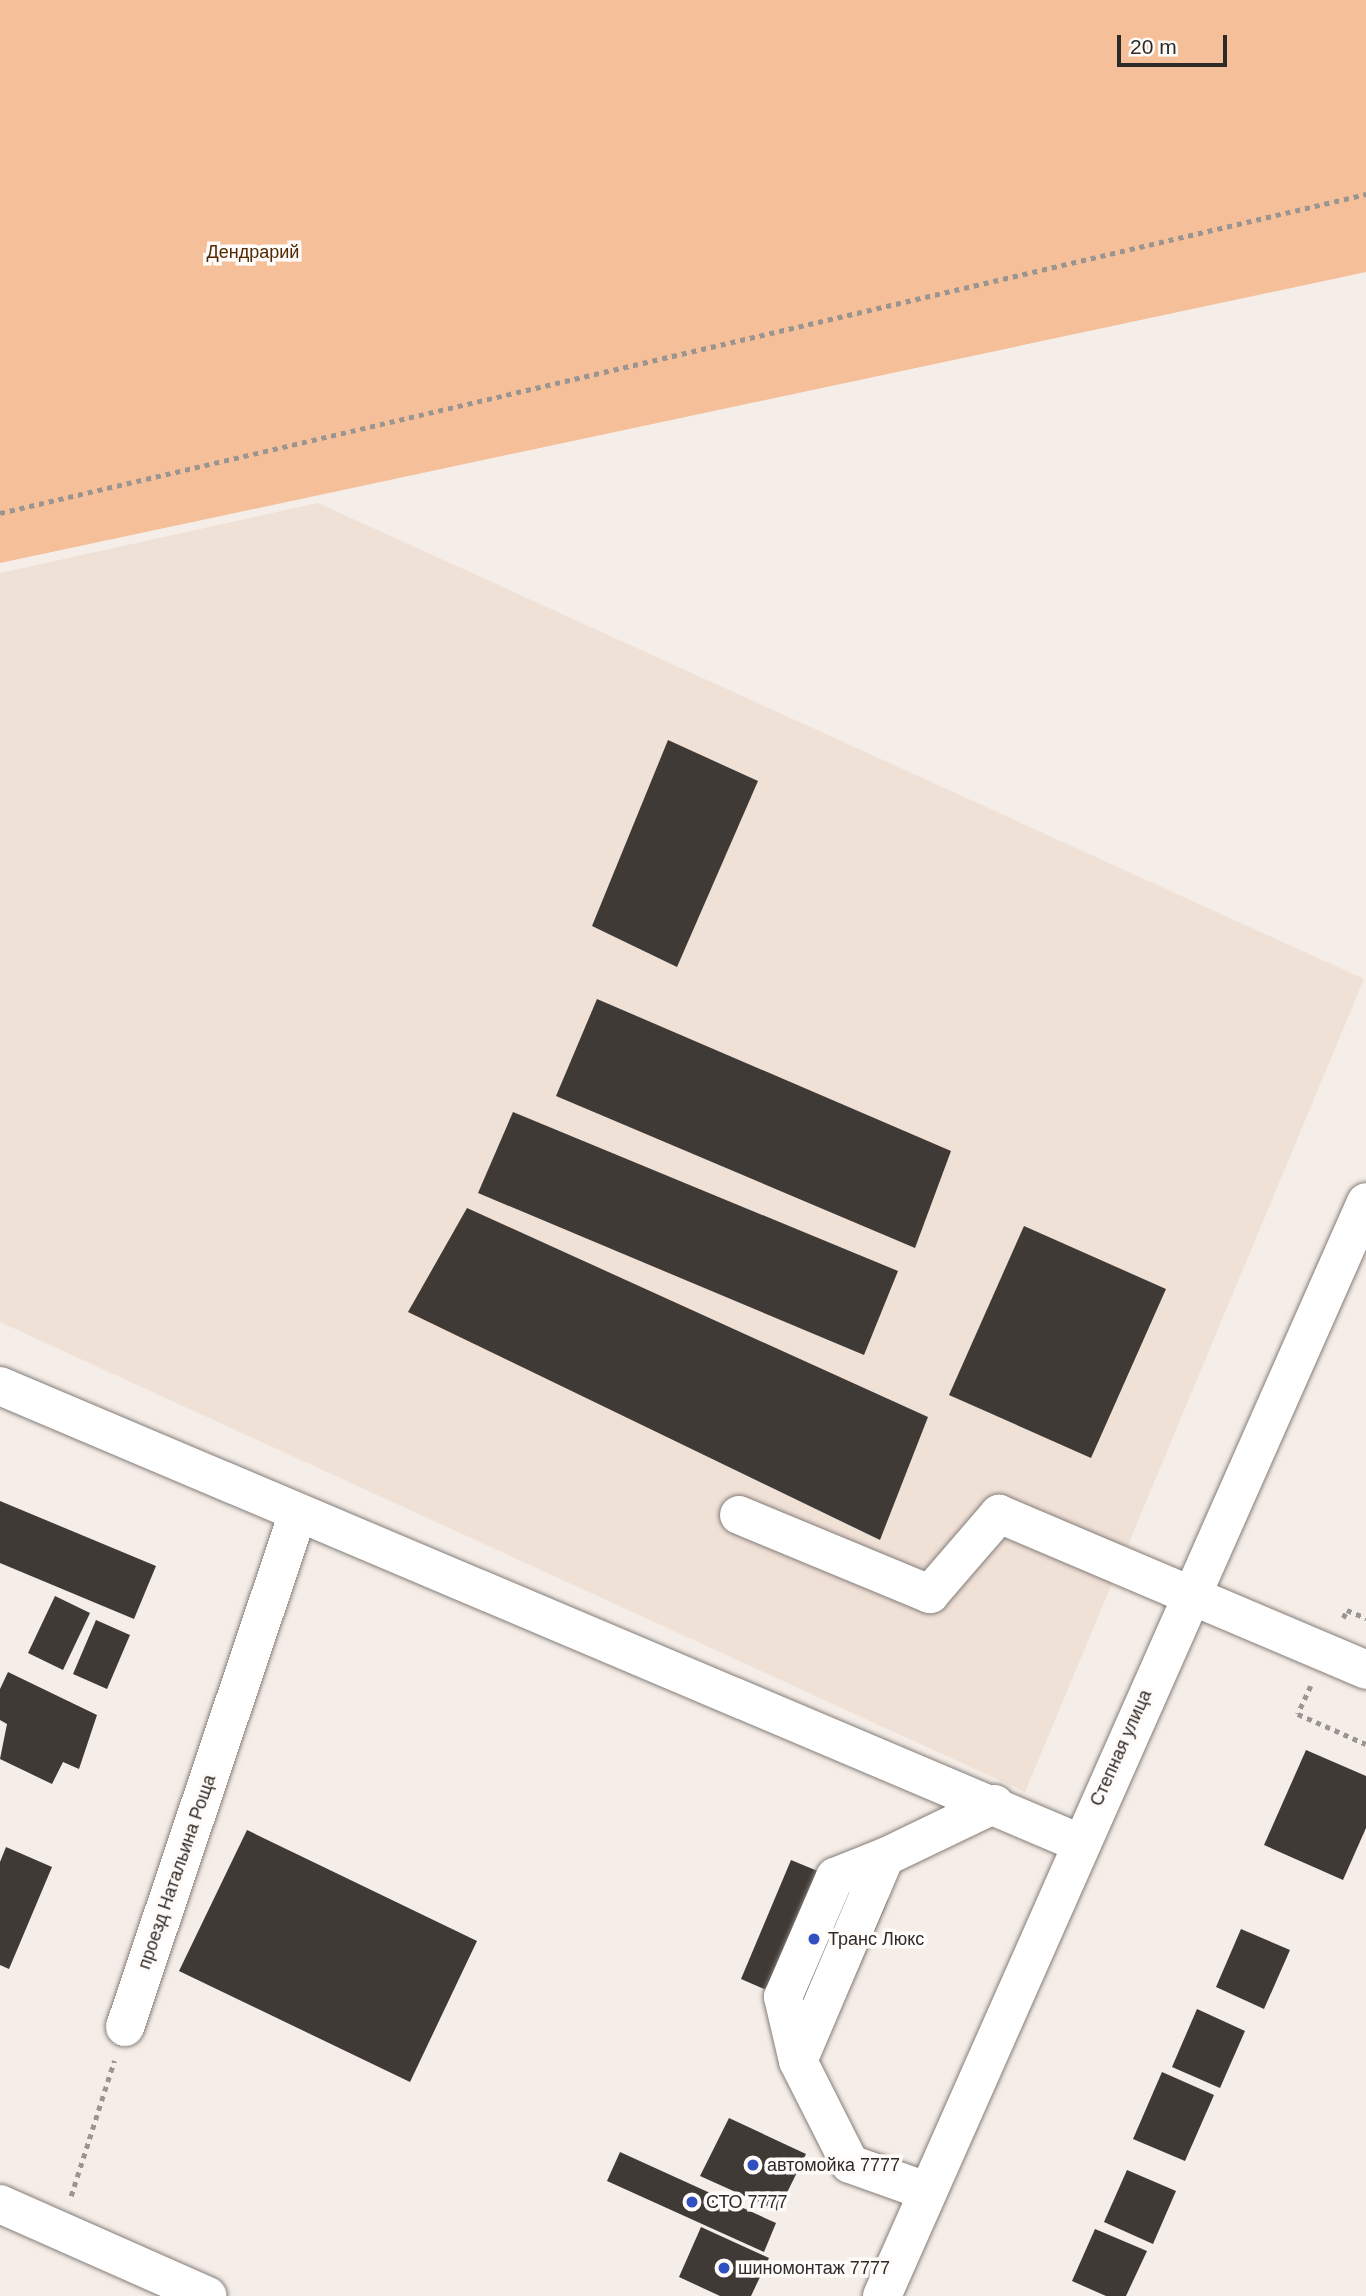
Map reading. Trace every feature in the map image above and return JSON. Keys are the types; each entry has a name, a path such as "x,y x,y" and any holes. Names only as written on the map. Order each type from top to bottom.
{"street":[{"name":"Степная улица","path":"882,2296 1189,1592 1366,1202"},
{"path":"0,1386 995,1804 1080,1843"},
{"name":"проезд Натальина Роща","path":"125,2027 298,1513"},
{"path":"739,1515 930,1594 999,1514 1189,1592 1366,1670"},
{"path":"926,2191 850,2164 799,2061 783,1997 835,1877 885,1857 995,1804"},
{"path":"0,2204 208,2296"}],"path":[{"path":"0,513 1366,194"},
{"path":"60,2231 125,2027"}],"shaded area":[{"path":"318,503 1364,979 1025,1792 0,1322 0,573"}],"green space":[{"name":"Дендрарий","path":"0,0 1366,0 1366,272 0,563"}],"building":[{"path":"668,740 758,781 677,967 592,926"},
{"path":"597,999 951,1151 915,1248 556,1096"},
{"path":"513,1112 898,1271 864,1355 478,1193"},
{"path":"467,1208 928,1417 880,1540 408,1312"},
{"path":"1024,1226 1166,1289 1091,1458 949,1395"},
{"path":"0,1501 156,1566 134,1619 0,1563"},
{"path":"55,1596 90,1613 63,1670 28,1653"},
{"path":"96,1620 130,1635 107,1689 73,1674"},
{"path":"8,1672 97,1715 79,1769 63,1762 52,1784 0,1759 7,1724 0,1720 0,1689"},
{"path":"1306,1750 1366,1776 1366,1828 1343,1880 1264,1845"},
{"path":"247,1830 477,1941 410,2082 179,1971"},
{"path":"6,1847 52,1867 9,1969 0,1965 0,1862"},
{"name":"Транс Люкс","path":"791,1860 888,1900 836,2020 741,1979"},
{"path":"1241,1929 1290,1950 1264,2009 1216,1987"},
{"path":"1197,2009 1245,2031 1220,2088 1172,2067"},
{"path":"1162,2072 1214,2095 1185,2161 1133,2139"},
{"name":"автомойка 7777","path":"729,2118 806,2154 778,2211 700,2176"},
{"name":"СТО 7777","path":"620,2152 776,2223 764,2252 607,2181"},
{"path":"1127,2170 1176,2191 1153,2244 1104,2222"},
{"name":"шиномонтаж 7777","path":"701,2227 769,2258 751,2296 720,2296 679,2277"},
{"path":"1095,2229 1147,2251 1126,2296 1106,2296 1072,2281"}],"place":[{"name":"Транс Люкс","path":"814,1939"},
{"name":"автомойка 7777","path":"753,2165"},
{"name":"СТО 7777","path":"692,2202"},
{"name":"шиномонтаж 7777","path":"724,2268"}]}
